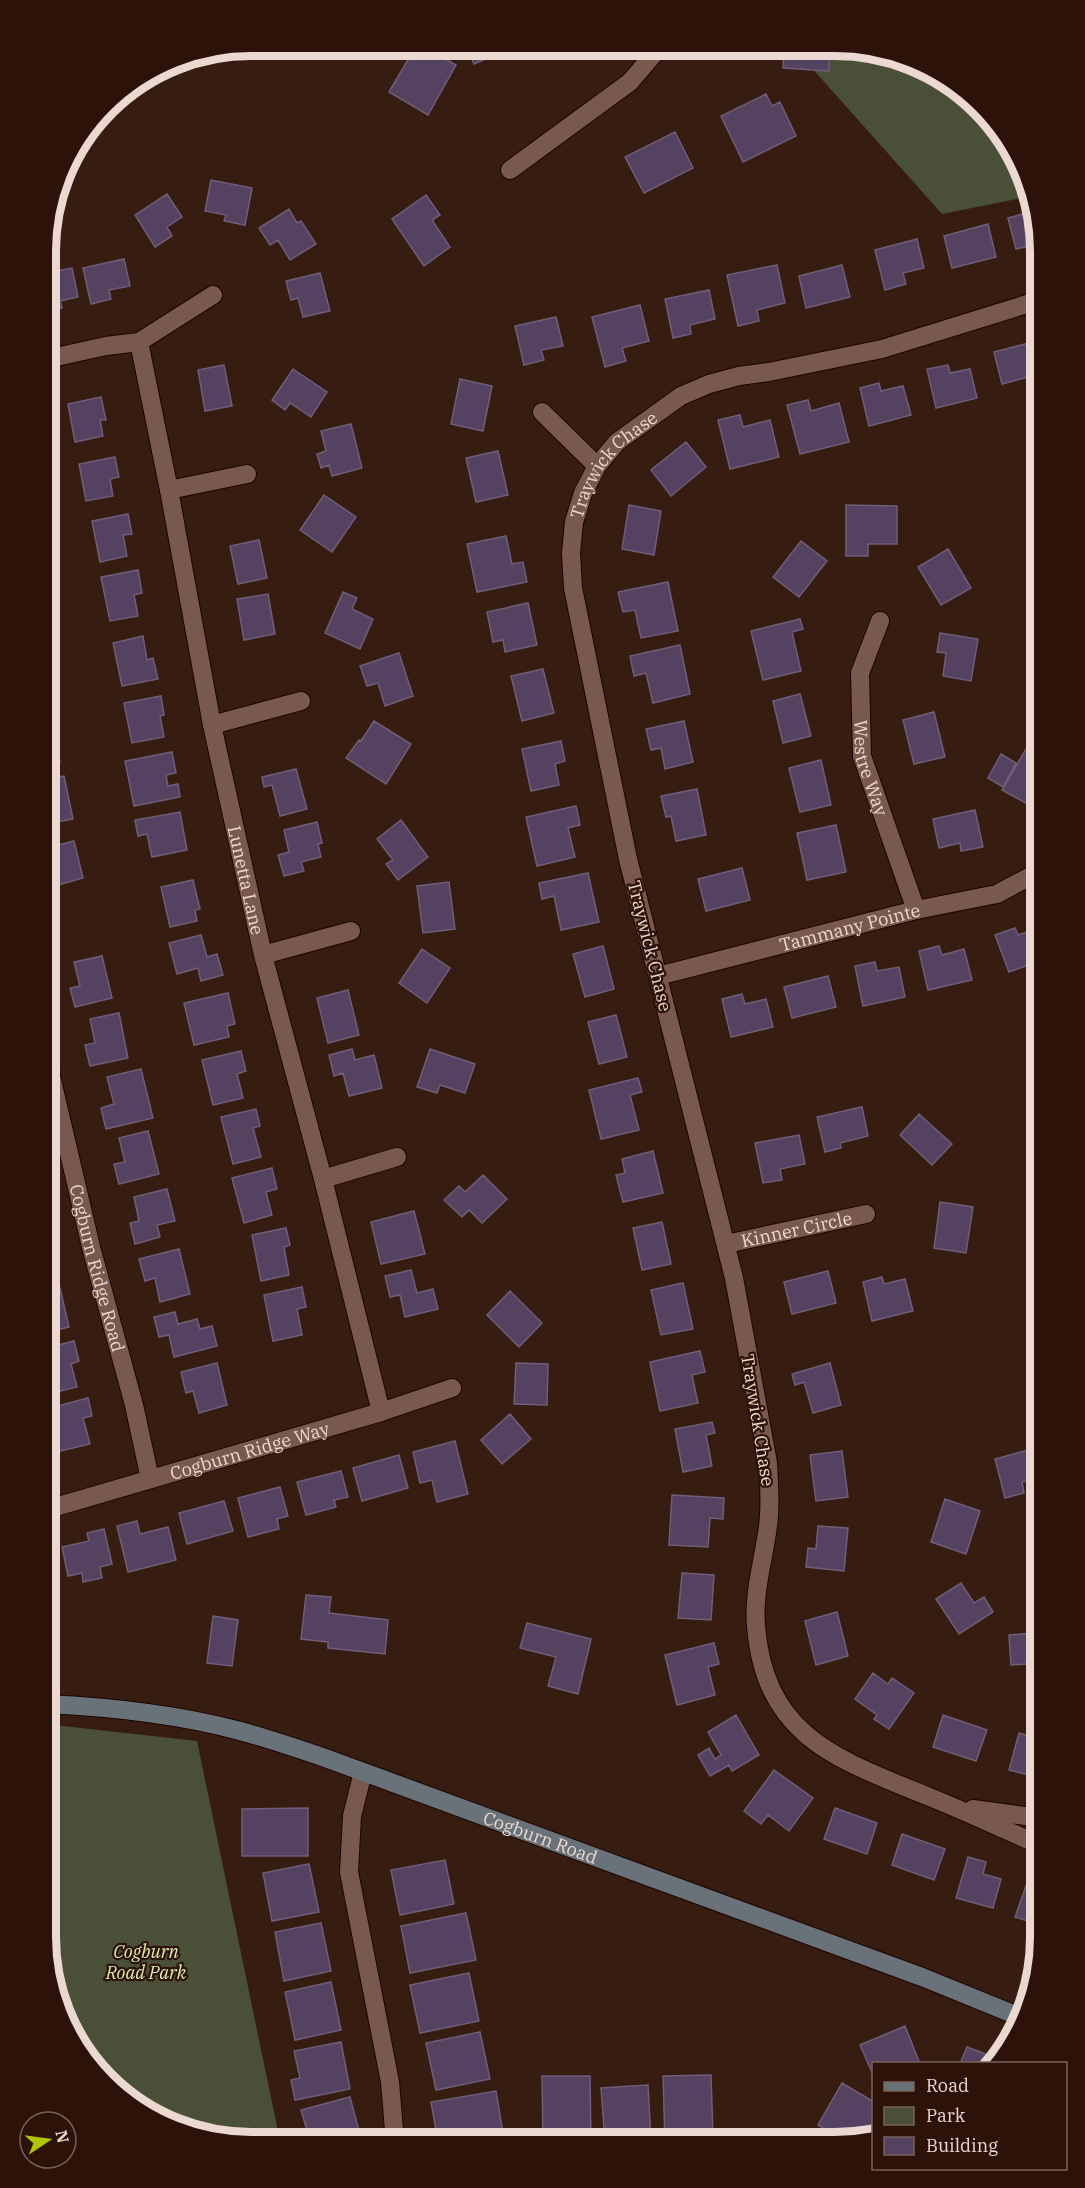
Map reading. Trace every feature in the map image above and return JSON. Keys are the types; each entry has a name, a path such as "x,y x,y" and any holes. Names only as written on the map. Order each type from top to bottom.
{"street":[{"path":"510,170 630,82 653,56"},
{"path":"56,357 106,346 139,342 213,295"},
{"name":"Traywick Chase","path":"1029,1840 844,1761 813,1742 773,1695 760,1654 756,1624 757,1593 769,1524 768,1463 734,1278 628,859 573,588 571,553 574,522 583,493 597,466 616,442 681,396 709,384 739,376 882,349 1030,303"},
{"name":"Lunetta Lane","path":"139,342 212,725 263,955 323,1179 381,1412"},
{"path":"542,412 597,466"},
{"path":"169,490 247,474"},
{"name":"Westre Way","path":"880,621 860,673 862,756 916,910"},
{"path":"212,725 301,702"},
{"name":"Tammany Pointe","path":"658,976 916,910 997,894 1030,877"},
{"path":"263,955 351,931"},
{"name":"Cogburn Ridge Road","path":"56,1098 91,1247 134,1405 150,1479"},
{"path":"323,1179 397,1157"},
{"name":"Kinner Circle","path":"726,1244 866,1214"},
{"name":"Cogburn Ridge Way","path":"56,1507 381,1412 452,1388"},
{"name":"Cogburn Road","path":"56,1705 164,1715 240,1731 328,1758 911,1973 1014,2014"},
{"path":"363,1772 352,1816 349,1872 390,2082 394,2133"},
{"name":"Traywick Chase","path":"947,1804 1029,1817"}],"green space":[{"path":"801,56 860,57 897,66 943,88 981,122 997,142 1009,164 1022,198 942,214"},
{"name":"Cogburn Road Park","path":"56,1725 197,1741 278,2133 225,2131 200,2126 176,2118 142,2100 104,2066 88,2046 66,2000 59,1976 56,1938"}],"building":[{"path":"410,56 440,56 456,65 428,115 389,92"},
{"path":"470,56 492,56 474,64"},
{"path":"784,56 830,56 829,71 783,68"},
{"path":"766,94 772,106 780,102 796,136 743,162 721,116"},
{"path":"675,132 693,168 644,193 625,157"},
{"path":"211,180 252,188 245,225 224,221 226,215 205,211"},
{"path":"167,194 182,217 167,227 172,236 155,247 135,215"},
{"path":"426,195 440,215 432,220 450,247 424,266 392,219"},
{"path":"289,209 297,223 301,221 316,244 290,260 278,240 270,245 259,228"},
{"path":"1026,213 1030,246 1016,249 1008,218"},
{"path":"988,224 996,257 952,268 944,236"},
{"path":"917,239 924,268 903,273 906,284 885,290 875,250"},
{"path":"124,259 130,286 109,290 111,299 91,304 83,268"},
{"path":"777,265 785,303 757,310 759,321 738,326 727,275"},
{"path":"842,265 850,297 806,308 799,276"},
{"path":"72,268 78,297 60,301 62,308 56,309 56,271"},
{"path":"320,273 330,311 303,317 298,298 291,300 286,281"},
{"path":"709,290 715,319 690,325 691,334 673,338 665,299"},
{"path":"640,305 649,341 622,348 626,361 605,367 592,317"},
{"path":"556,317 563,346 541,350 544,360 524,365 515,326"},
{"path":"1030,343 1030,377 1002,384 994,352"},
{"path":"224,365 232,406 205,411 198,370"},
{"path":"948,365 950,373 970,369 977,398 936,408 927,369"},
{"path":"293,369 327,392 311,417 290,403 285,410 272,400"},
{"path":"460,379 492,386 483,431 451,424"},
{"path":"879,383 881,391 903,386 911,415 869,426 860,388"},
{"path":"101,397 106,420 100,420 103,436 75,442 68,404"},
{"path":"808,400 811,411 839,403 849,442 800,454 787,405"},
{"path":"740,415 743,427 770,420 779,457 730,469 718,420"},
{"path":"351,424 362,468 332,476 329,465 321,468 317,454 326,451 321,431"},
{"path":"686,442 706,467 671,496 651,470"},
{"path":"498,451 508,495 476,502 466,458"},
{"path":"115,457 119,477 110,479 113,496 86,501 79,464"},
{"path":"324,495 356,517 332,552 300,530"},
{"path":"629,505 661,511 654,555 622,549"},
{"path":"846,505 897,506 897,544 868,544 868,556 846,556"},
{"path":"128,514 132,534 123,535 127,556 100,562 92,521"},
{"path":"506,536 512,564 523,562 527,582 477,592 467,544"},
{"path":"259,540 267,578 238,584 230,546"},
{"path":"801,541 827,561 799,597 773,577"},
{"path":"948,549 971,588 941,605 918,567"},
{"path":"138,570 142,593 134,595 138,616 110,621 101,577"},
{"path":"668,582 678,631 641,638 635,610 623,612 618,592"},
{"path":"343,592 357,598 352,609 373,619 360,649 325,633"},
{"path":"268,594 275,634 244,640 237,599"},
{"path":"528,603 537,645 505,652 503,640 493,642 487,612"},
{"path":"800,619 803,629 792,632 801,671 763,680 751,631"},
{"path":"940,633 978,639 971,681 943,676 946,653 937,652"},
{"path":"143,636 147,660 153,658 158,679 122,686 113,643"},
{"path":"680,645 690,694 653,703 646,673 634,676 630,656"},
{"path":"399,653 413,696 385,706 378,683 367,686 360,666"},
{"path":"543,669 554,713 522,721 511,676"},
{"path":"800,694 811,736 783,743 773,701"},
{"path":"161,696 164,715 160,716 164,737 132,743 124,703"},
{"path":"934,712 945,757 914,764 903,720"},
{"path":"374,721 411,744 386,784 346,758"},
{"path":"684,721 693,762 665,769 661,748 651,750 646,729"},
{"path":"561,741 565,761 555,764 559,785 531,791 522,749"},
{"path":"56,743 60,762 56,763"},
{"path":"1026,749 1030,751 1030,805 1002,790"},
{"path":"172,752 176,773 166,775 168,786 178,784 180,797 134,806 125,761"},
{"path":"1001,754 1016,763 1003,787 988,778"},
{"path":"821,760 831,805 800,812 789,768"},
{"path":"296,769 307,809 280,816 272,785 264,787 262,777"},
{"path":"64,776 73,819 56,822 56,777"},
{"path":"697,789 706,835 676,841 671,816 666,817 661,796"},
{"path":"576,806 580,825 568,828 575,857 537,866 526,817"},
{"path":"975,810 983,847 961,851 960,843 939,848 933,819"},
{"path":"180,812 187,850 152,857 147,834 138,836 135,820"},
{"path":"401,820 428,857 398,880 386,864 393,860 377,839"},
{"path":"317,822 322,843 318,844 321,857 301,862 304,871 284,876 278,855 289,852 284,830"},
{"path":"836,825 846,872 807,880 797,833"},
{"path":"74,841 83,878 58,885 56,846"},
{"path":"742,868 750,900 706,911 698,879"},
{"path":"588,873 599,922 561,930 554,896 542,899 539,883"},
{"path":"193,880 200,909 195,910 197,921 170,927 161,887"},
{"path":"449,882 455,929 423,933 417,886"},
{"path":"1015,928 1018,935 1030,931 1030,965 1009,972 995,935"},
{"path":"201,935 207,957 217,954 223,975 201,981 198,968 177,974 169,943"},
{"path":"603,946 614,989 585,997 573,954"},
{"path":"939,946 942,955 964,949 972,980 928,990 919,951"},
{"path":"422,949 450,968 427,1003 399,983"},
{"path":"102,956 112,998 75,1007 70,988 80,986 74,962"},
{"path":"875,962 877,971 899,967 905,997 863,1006 855,966"},
{"path":"828,976 836,1007 792,1018 784,987"},
{"path":"348,990 359,1035 328,1043 317,998"},
{"path":"228,993 235,1024 227,1026 229,1037 194,1045 184,1003"},
{"path":"742,994 745,1004 766,999 773,1027 731,1037 722,999"},
{"path":"119,1013 128,1058 90,1066 85,1045 95,1043 90,1019"},
{"path":"616,1015 627,1057 599,1064 588,1022"},
{"path":"352,1049 355,1060 374,1055 382,1088 349,1096 343,1073 334,1076 329,1055"},
{"path":"430,1049 475,1064 465,1093 440,1085 437,1093 417,1087"},
{"path":"241,1051 246,1071 237,1074 243,1098 213,1105 202,1060"},
{"path":"141,1069 153,1118 106,1129 101,1108 114,1104 107,1077"},
{"path":"638,1078 642,1092 630,1095 639,1130 601,1139 589,1090"},
{"path":"862,1107 868,1136 840,1143 841,1148 825,1152 817,1117"},
{"path":"256,1109 260,1126 253,1128 261,1157 233,1164 221,1117"},
{"path":"919,1114 952,1144 932,1165 900,1135"},
{"path":"148,1131 159,1174 119,1184 114,1164 125,1162 119,1138"},
{"path":"799,1135 805,1164 780,1169 782,1180 763,1183 755,1143"},
{"path":"653,1151 663,1193 623,1202 616,1175 625,1173 622,1159"},
{"path":"272,1168 277,1189 266,1192 272,1215 244,1223 232,1178"},
{"path":"483,1175 507,1199 482,1223 469,1210 462,1217 444,1200 459,1186 465,1192"},
{"path":"167,1189 175,1221 157,1225 160,1237 135,1244 130,1223 139,1221 134,1197"},
{"path":"940,1202 973,1207 966,1253 934,1248"},
{"path":"414,1211 425,1254 381,1264 371,1222"},
{"path":"662,1222 671,1264 642,1270 633,1228"},
{"path":"286,1228 290,1245 284,1247 289,1275 261,1281 252,1235"},
{"path":"179,1249 190,1294 160,1302 155,1278 145,1281 139,1259"},
{"path":"411,1270 417,1293 433,1289 438,1309 405,1317 400,1295 390,1297 385,1276"},
{"path":"828,1271 836,1303 792,1314 784,1282"},
{"path":"882,1277 884,1284 905,1279 913,1311 872,1321 863,1282"},
{"path":"683,1283 693,1329 661,1335 651,1290"},
{"path":"302,1287 306,1307 297,1309 302,1335 273,1341 264,1295"},
{"path":"60,1288 69,1327 56,1330 56,1289"},
{"path":"510,1291 542,1323 519,1347 487,1315"},
{"path":"175,1312 178,1324 197,1319 200,1329 212,1326 217,1346 174,1357 169,1335 159,1337 154,1317"},
{"path":"74,1341 79,1361 71,1364 77,1387 56,1392 56,1346"},
{"path":"700,1351 705,1372 692,1375 698,1403 660,1411 650,1362"},
{"path":"217,1363 227,1405 199,1413 193,1391 186,1393 181,1372"},
{"path":"516,1363 548,1364 547,1405 514,1404"},
{"path":"830,1363 841,1405 813,1413 804,1382 795,1385 792,1374"},
{"path":"88,1398 92,1416 83,1418 90,1444 60,1451 56,1434 56,1406"},
{"path":"510,1414 531,1439 502,1464 481,1440"},
{"path":"712,1422 715,1433 706,1435 712,1466 683,1472 675,1429"},
{"path":"455,1441 468,1494 437,1502 432,1480 420,1483 413,1452"},
{"path":"1029,1450 1029,1480 1022,1482 1024,1493 1005,1498 995,1459"},
{"path":"842,1451 848,1497 816,1501 810,1455"},
{"path":"399,1455 408,1488 362,1501 353,1468"},
{"path":"341,1471 348,1497 334,1500 336,1507 306,1515 297,1482"},
{"path":"280,1487 288,1516 277,1519 279,1529 248,1537 238,1498"},
{"path":"672,1495 724,1498 723,1519 710,1518 708,1547 669,1545"},
{"path":"945,1499 980,1511 966,1554 931,1542"},
{"path":"224,1501 233,1531 187,1544 179,1513"},
{"path":"137,1521 140,1534 168,1527 176,1560 128,1572 117,1526"},
{"path":"818,1526 848,1528 844,1571 806,1567 808,1548 816,1549"},
{"path":"104,1529 112,1564 100,1567 102,1578 83,1582 82,1573 68,1576 62,1547 89,1541 87,1533"},
{"path":"682,1573 714,1575 711,1620 678,1618"},
{"path":"961,1583 974,1603 984,1597 993,1612 959,1634 936,1599"},
{"path":"306,1595 331,1597 329,1613 388,1620 385,1654 328,1648 328,1642 301,1639"},
{"path":"837,1612 848,1656 816,1665 805,1621"},
{"path":"213,1616 238,1620 232,1666 207,1663"},
{"path":"527,1623 591,1639 578,1694 548,1686 556,1657 520,1648"},
{"path":"1029,1633 1029,1664 1011,1665 1009,1635"},
{"path":"714,1643 719,1664 708,1667 715,1695 677,1705 665,1655"},
{"path":"873,1673 888,1684 892,1678 914,1693 889,1729 874,1719 877,1715 855,1699"},
{"path":"736,1715 759,1755 732,1771 729,1765 710,1776 698,1755 709,1748 715,1759 721,1755 708,1732"},
{"path":"943,1715 987,1730 976,1761 933,1747"},
{"path":"1019,1733 1029,1736 1029,1775 1009,1770"},
{"path":"774,1770 813,1798 789,1831 768,1815 761,1824 744,1811"},
{"path":"308,1808 308,1856 242,1856 242,1809"},
{"path":"835,1808 877,1823 867,1854 824,1839"},
{"path":"902,1834 945,1849 934,1880 892,1865"},
{"path":"968,1857 986,1862 983,1874 1001,1879 993,1908 956,1898"},
{"path":"445,1860 454,1904 400,1915 391,1870"},
{"path":"309,1864 319,1912 272,1921 263,1873"},
{"path":"1026,1886 1029,1887 1029,1921 1015,1917"},
{"path":"466,1913 476,1960 410,1973 401,1926"},
{"path":"321,1923 331,1971 284,1981 275,1932"},
{"path":"469,1973 479,2021 420,2033 410,1985"},
{"path":"331,1982 341,2030 295,2040 285,1992"},
{"path":"905,2026 919,2062 872,2062 872,2072 860,2045"},
{"path":"480,2032 490,2079 436,2090 426,2043"},
{"path":"341,2042 350,2089 295,2100 291,2080 300,2078 294,2051"},
{"path":"967,2047 989,2055 984,2062 961,2062"},
{"path":"711,2075 713,2133 665,2133 663,2076"},
{"path":"542,2076 590,2076 591,2133 543,2133"},
{"path":"842,2083 872,2101 872,2129 832,2133 818,2125"},
{"path":"648,2085 651,2133 604,2133 601,2088"},
{"path":"496,2091 503,2133 436,2133 431,2102"},
{"path":"350,2097 360,2133 308,2133 301,2110"}]}
